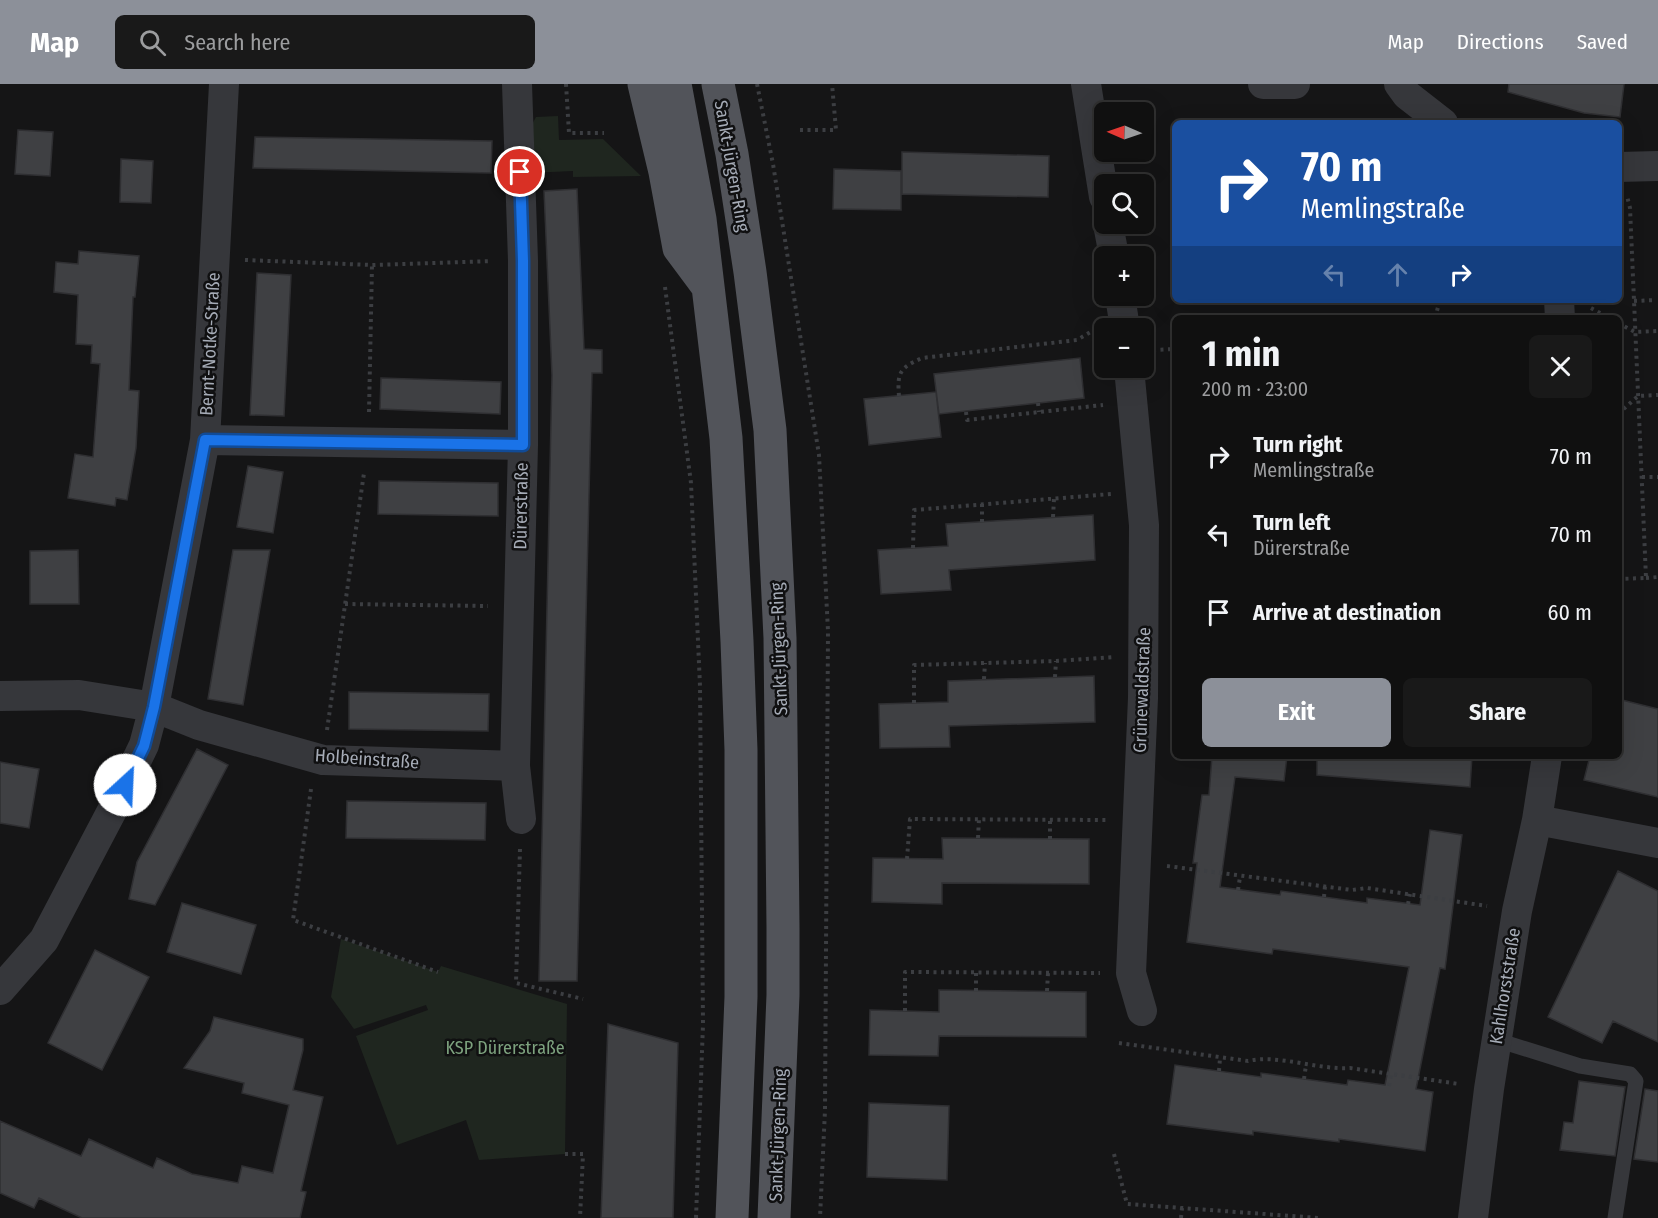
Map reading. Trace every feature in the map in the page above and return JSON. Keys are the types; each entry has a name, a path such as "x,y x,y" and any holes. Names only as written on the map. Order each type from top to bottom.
{"main road":[{"path":"644,84 665,172 679,248 709,288"},
{"path":"675,84 688,151 709,288 726,438 741,750 741,997 732,1218"},
{"path":"688,151 716,84"},
{"name":"Sankt-Jürgen-Ring","path":"716,84 732,154 770,430 781,680 783,927 783,995 774,1218"}],"street":[{"name":"Bernt-Notke-Straße","path":"0,990 44,940 116,805 144,746 154,707 205,440 224,84"},
{"name":"Dürerstraße","path":"517,84 523,261 523,445 515,766 521,819"},
{"path":"1086,84 1100,174"},
{"path":"1263,84 1295,84"},
{"path":"1399,84 1407,95 1439,120"},
{"path":"1622,167 1658,166"},
{"name":"Grünewaldstraße","path":"1130,378 1144,525 1144,650 1131,973 1142,1011"},
{"path":"205,440 523,445"},
{"name":"Holbeinstraße","path":"0,696 79,695 154,707 199,725 319,759 515,766"},
{"name":"Kahlhorststraße","path":"1473,1218 1488,1089 1517,911 1537,820 1547,759"},
{"path":"1537,820 1658,843"}],"lane":[{"path":"1497,1040 1580,1066 1630,1074 1636,1081 1615,1218"}],"path":[{"path":"566,84 569,133 604,133"},
{"path":"800,130 836,130 832,84"},
{"path":"1622,178 1630,208 1646,578"},
{"path":"214,258 372,265 523,261"},
{"path":"372,265 368,442 345,604 293,920 438,972"},
{"path":"665,285 691,483 700,686 703,1024 696,1218"},
{"path":"1634,301 1656,300"},
{"path":"899,396 897,378 904,366 922,358 1077,340 1097,329 1122,310"},
{"path":"1622,325 1635,332 1657,332"},
{"path":"1154,350 1172,349"},
{"path":"1622,410 1638,396 1658,395"},
{"path":"966,412 967,420 1133,401"},
{"path":"1038,403 1039,412"},
{"path":"1642,477 1658,477"},
{"path":"913,548 914,510 1107,495 1141,485"},
{"path":"1053,517 1054,499"},
{"path":"982,504 982,522"},
{"path":"1622,579 1658,577"},
{"path":"345,604 519,607"},
{"path":"914,703 914,665 1108,658 1144,650"},
{"path":"1055,677 1056,661"},
{"path":"984,680 985,663"},
{"path":"521,819 516,983 583,999"},
{"path":"907,859 910,819 1137,820"},
{"path":"978,838 979,819"},
{"path":"1050,819 1050,839"},
{"path":"1135,861 1240,877 1352,890 1367,888 1517,911"},
{"path":"1238,890 1240,877"},
{"path":"1324,897 1325,886"},
{"path":"1408,904 1410,894"},
{"path":"976,971 976,991"},
{"path":"905,1011 906,972 1131,973"},
{"path":"1047,991 1048,973"},
{"path":"1119,1043 1220,1058 1248,1061 1260,1058 1332,1069 1350,1068 1488,1089"},
{"path":"1219,1071 1220,1058"},
{"path":"1304,1079 1306,1065"},
{"path":"1389,1086 1391,1074"},
{"path":"565,1154 583,1154 580,1218"},
{"path":"1114,1154 1127,1204 1319,1218"},
{"path":"1181,1218 1182,1208"}],"green space":[{"path":"558,116 559,140 603,139 641,176 573,177 573,171 529,173 527,134 536,117"},
{"name":"KSP Dürerstraße","path":"341,939 438,972 441,966 567,1004 565,1154 479,1160 466,1120 397,1145 356,1036 428,1010 426,1005 354,1029 331,997"}],"building":[{"path":"1509,84 1624,84 1620,117 1584,113 1508,92"},
{"path":"18,130 53,132 50,176 15,174"},
{"path":"255,137 492,141 491,173 253,168"},
{"path":"902,152 1049,156 1048,197 902,194"},
{"path":"121,159 153,161 151,203 120,202"},
{"path":"834,169 901,171 901,210 833,209"},
{"path":"577,189 584,349 602,350 602,373 592,373 577,981 539,981 552,375 544,191"},
{"path":"79,251 139,256 135,297 133,297 129,390 139,391 136,448 127,500 116,498 115,506 68,498 75,454 93,457 100,364 91,363 92,345 76,344 78,295 54,292 56,262 78,264"},
{"path":"257,273 291,275 284,416 250,415"},
{"path":"1080,358 1084,398 939,414 934,374"},
{"path":"381,378 501,382 500,414 380,409"},
{"path":"936,392 941,437 869,445 864,399"},
{"path":"248,466 283,472 273,533 237,527"},
{"path":"379,481 498,483 498,516 378,514"},
{"path":"1093,515 1095,560 949,570 951,590 881,594 878,550 948,546 946,524"},
{"path":"78,550 79,604 30,604 30,551"},
{"path":"233,550 270,550 243,705 208,699"},
{"path":"1094,676 1095,722 949,726 950,747 880,748 879,704 948,702 948,681"},
{"path":"349,692 489,694 488,731 349,729"},
{"path":"1622,700 1658,709 1658,797 1584,780 1589,759 1622,759"},
{"path":"197,749 228,765 155,905 129,899 137,862"},
{"path":"1212,759 1287,759 1284,781 1235,777 1220,887 1280,895 1281,891 1367,903 1367,898 1420,905 1430,830 1462,835 1445,969 1440,968 1416,1089 1433,1092 1425,1151 1339,1139 1339,1142 1253,1131 1253,1135 1167,1124 1175,1065 1261,1077 1261,1073 1347,1085 1348,1080 1385,1085 1409,967 1273,949 1272,954 1187,942 1197,863 1193,863 1202,795 1209,795"},
{"path":"1317,759 1472,759 1470,787 1317,775"},
{"path":"0,762 39,769 29,828 0,823"},
{"path":"347,801 486,803 485,840 346,838"},
{"path":"942,838 1089,839 1089,884 942,883 942,904 872,902 873,858 943,859"},
{"path":"1618,871 1658,891 1658,1042 1613,1021 1602,1043 1548,1017"},
{"path":"182,903 256,925 241,974 167,952"},
{"path":"95,950 149,977 102,1070 48,1043"},
{"path":"939,990 1086,992 1086,1037 939,1036 938,1056 869,1055 870,1010 939,1012"},
{"path":"214,1017 303,1039 303,1050 293,1090 323,1097 301,1191 306,1192 300,1218 82,1218 39,1198 34,1208 0,1193 0,1121 81,1156 89,1139 153,1168 157,1158 192,1174 238,1183 242,1166 273,1173 289,1105 242,1093 244,1083 184,1068 210,1031"},
{"path":"608,1024 678,1043 673,1218 601,1218"},
{"path":"1579,1081 1625,1087 1615,1156 1560,1150 1564,1122 1573,1123"},
{"path":"1645,1089 1658,1091 1658,1162 1634,1159"},
{"path":"869,1103 949,1106 947,1180 867,1177"}],"route":[{"path":"125,785 144,746 154,707 205,440 523,445 523,261 520,172"}]}
